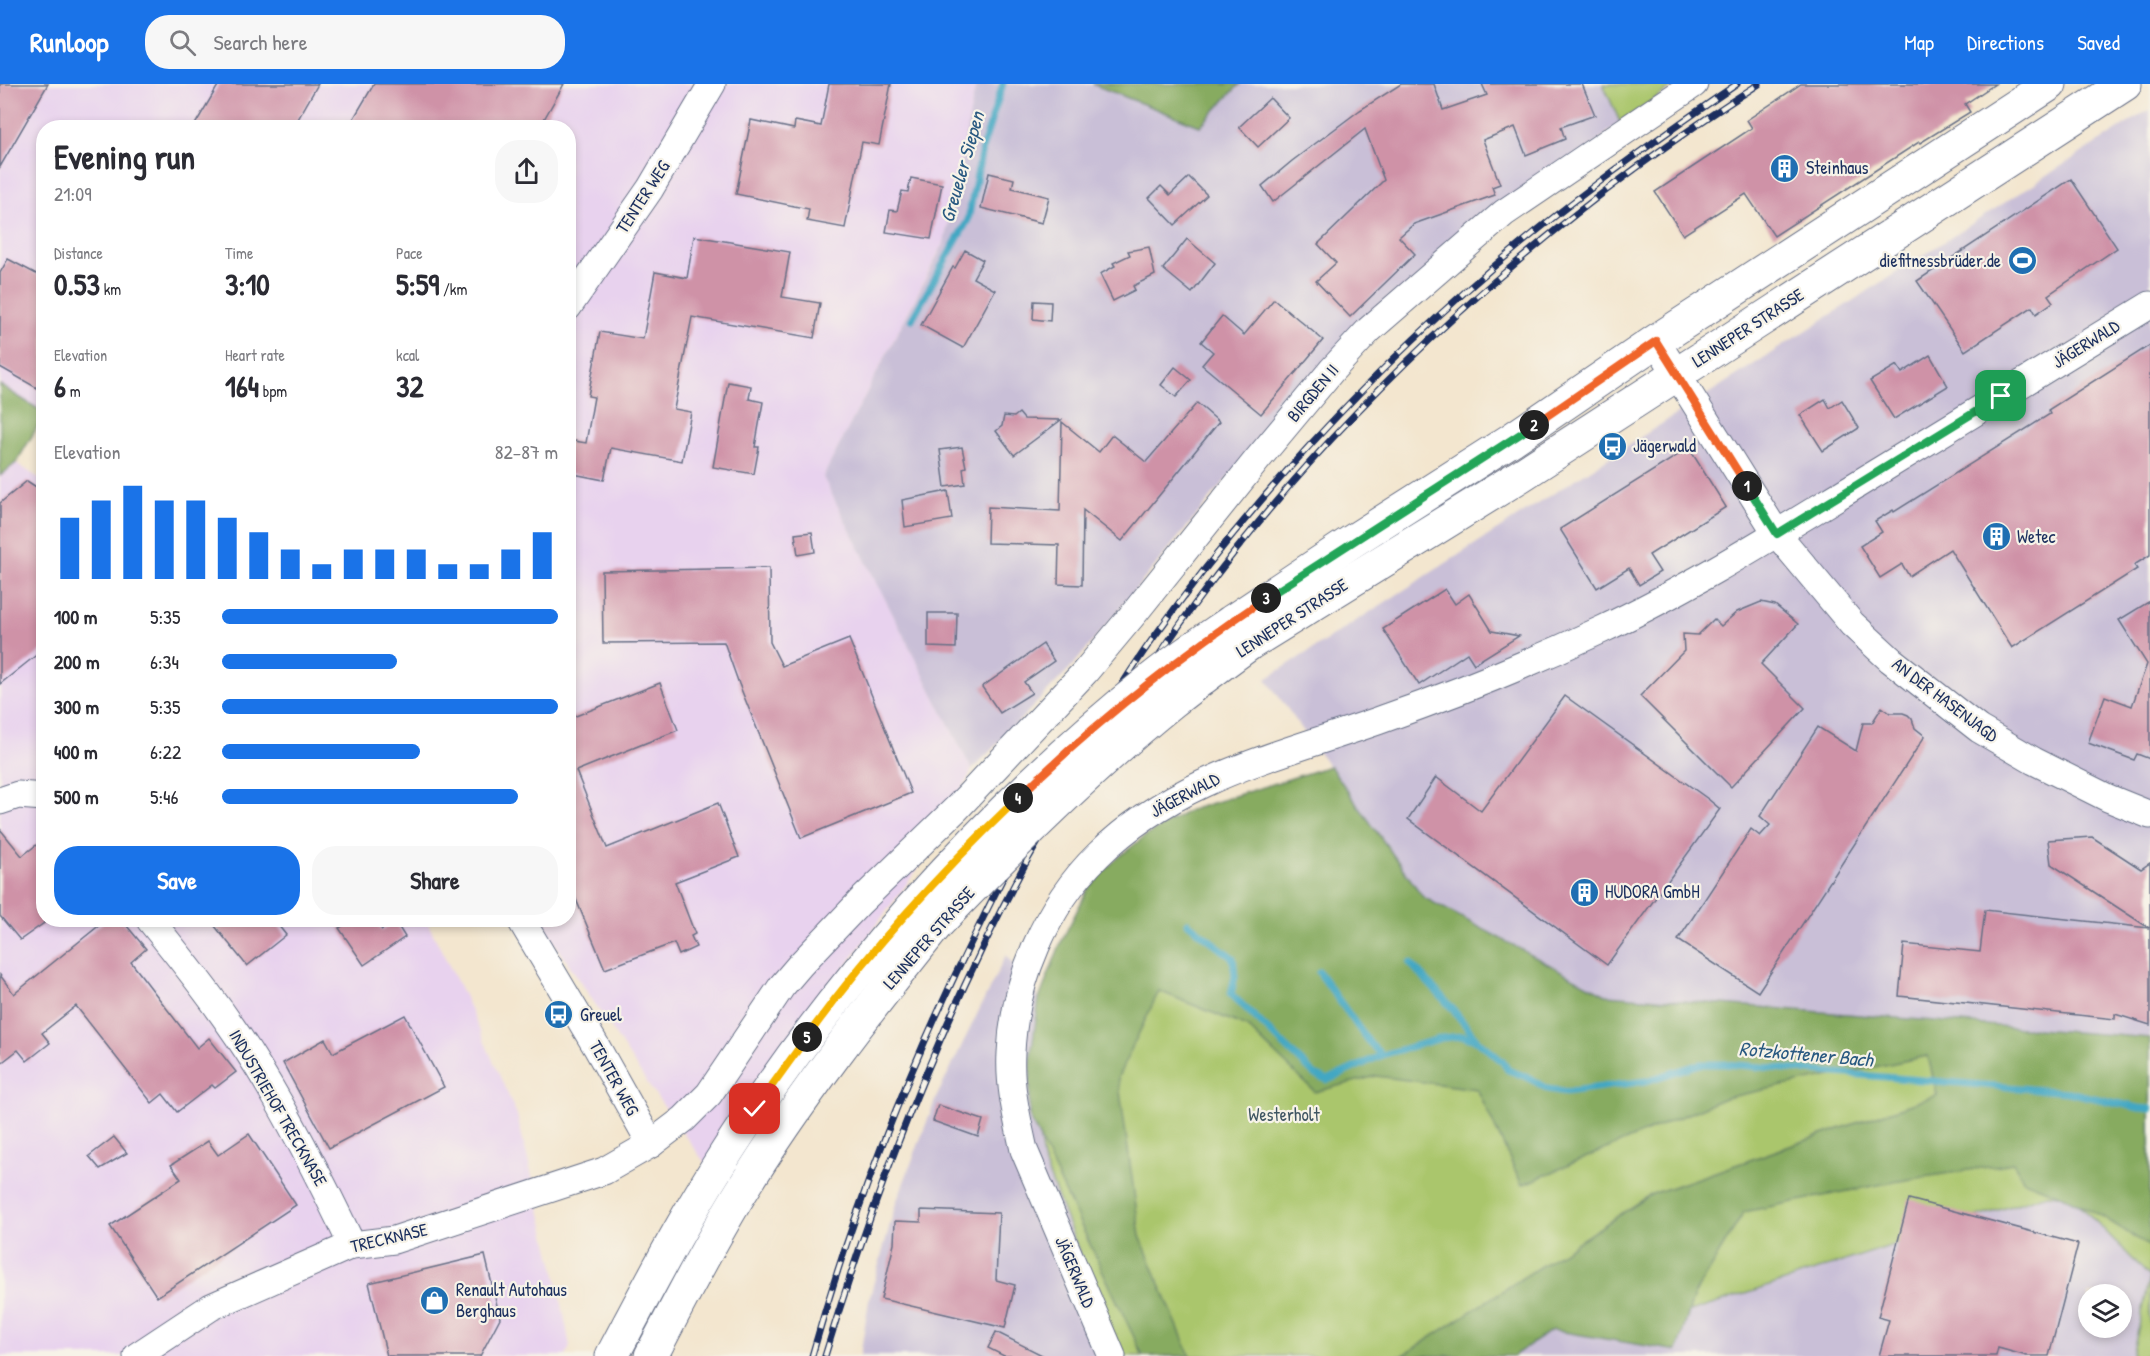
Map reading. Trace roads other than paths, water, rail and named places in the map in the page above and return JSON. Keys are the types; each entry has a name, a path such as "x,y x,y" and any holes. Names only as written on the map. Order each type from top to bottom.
{"main road":[{"name":"LENNEPER STRASSE","path":"1240,633 1351,542 1511,440 1656,341 2050,84"},
{"name":"LENNEPER STRASSE","path":"651,1356 693,1275 742,1190 866,1013 924,916 988,826 1083,737 1154,678 1240,633 1520,476 2125,84"},
{"name":"LENNEPER STRASSE","path":"612,1356 680,1228 755,1109 835,1000 924,916"}],"street":[{"name":"TENTER WEG","path":"576,295 650,189 712,84"},
{"name":"BIRGDEN II","path":"651,1144 690,1115 709,1094 782,986 800,965 994,770 1085,672 1257,460 1332,370 1369,330 1504,213 1694,84"},
{"name":"JÄGERWALD","path":"1112,1356 1024,1150 1011,1082 1011,1051 1016,1012 1025,974 1044,929 1067,891 1095,858 1127,828 1167,801 1210,779 1431,702 1518,668 1606,628 1698,580 1777,534 2150,304"},
{"path":"1656,341 1777,534"},
{"name":"AN DER HASENJAGD","path":"1777,534 1852,624 1891,660 1979,729 2034,761 2108,798 2150,815"},
{"path":"0,801 18,795 36,796"},
{"name":"INDUSTRIEHOF TRECKNASE","path":"155,927 226,1018 258,1067 314,1166 352,1245"},
{"name":"TENTER WEG","path":"525,927 597,1046 651,1144"},
{"name":"TRECKNASE","path":"136,1356 211,1307 352,1245 394,1240 537,1195 604,1171 651,1144"}],"waterway":[{"name":"Greueler Siepen","path":"912,319 968,220 982,149 1003,84"},
{"name":"Rotzkottener Bach","path":"1188,923 1233,958 1235,976 1231,994 1315,1075 1328,1080 1382,1055 1442,1038 1462,1036 1477,1040 1502,1061 1508,1070 1527,1077 1548,1089 1565,1092 1646,1081 1700,1064 1725,1064 2068,1092 2150,1109"},
{"name":"Rotzkottener Bach","path":"1410,963 1451,1007 1477,1040"},
{"name":"Rotzkottener Bach","path":"1319,972 1370,1044 1382,1055"}],"railway":[{"path":"812,1356 846,1244 886,1134 956,972 1027,834 1154,637 1262,499 1341,412 1424,330 1499,262 1565,208 1667,132 1737,84"},
{"path":"825,1356 888,1168 964,986 1023,868 1055,813 1189,612 1258,522 1321,450 1387,381 1457,315 1529,252 1604,192 1681,136 1759,84"}],"place":[{"name":"Steinhaus","path":"1785,168"},
{"name":"diefitnessbrüder.de","path":"2022,261"},
{"name":"Jägerwald","path":"1612,446"},
{"name":"Wetec","path":"1996,537"},
{"name":"HUDORA GmbH","path":"1584,892"},
{"name":"Greuel","path":"559,1015"},
{"name":"Renault Autohaus Berghaus","path":"435,1300"}],"park label":[{"name":"Westerholt","path":"1284,1115"}]}
